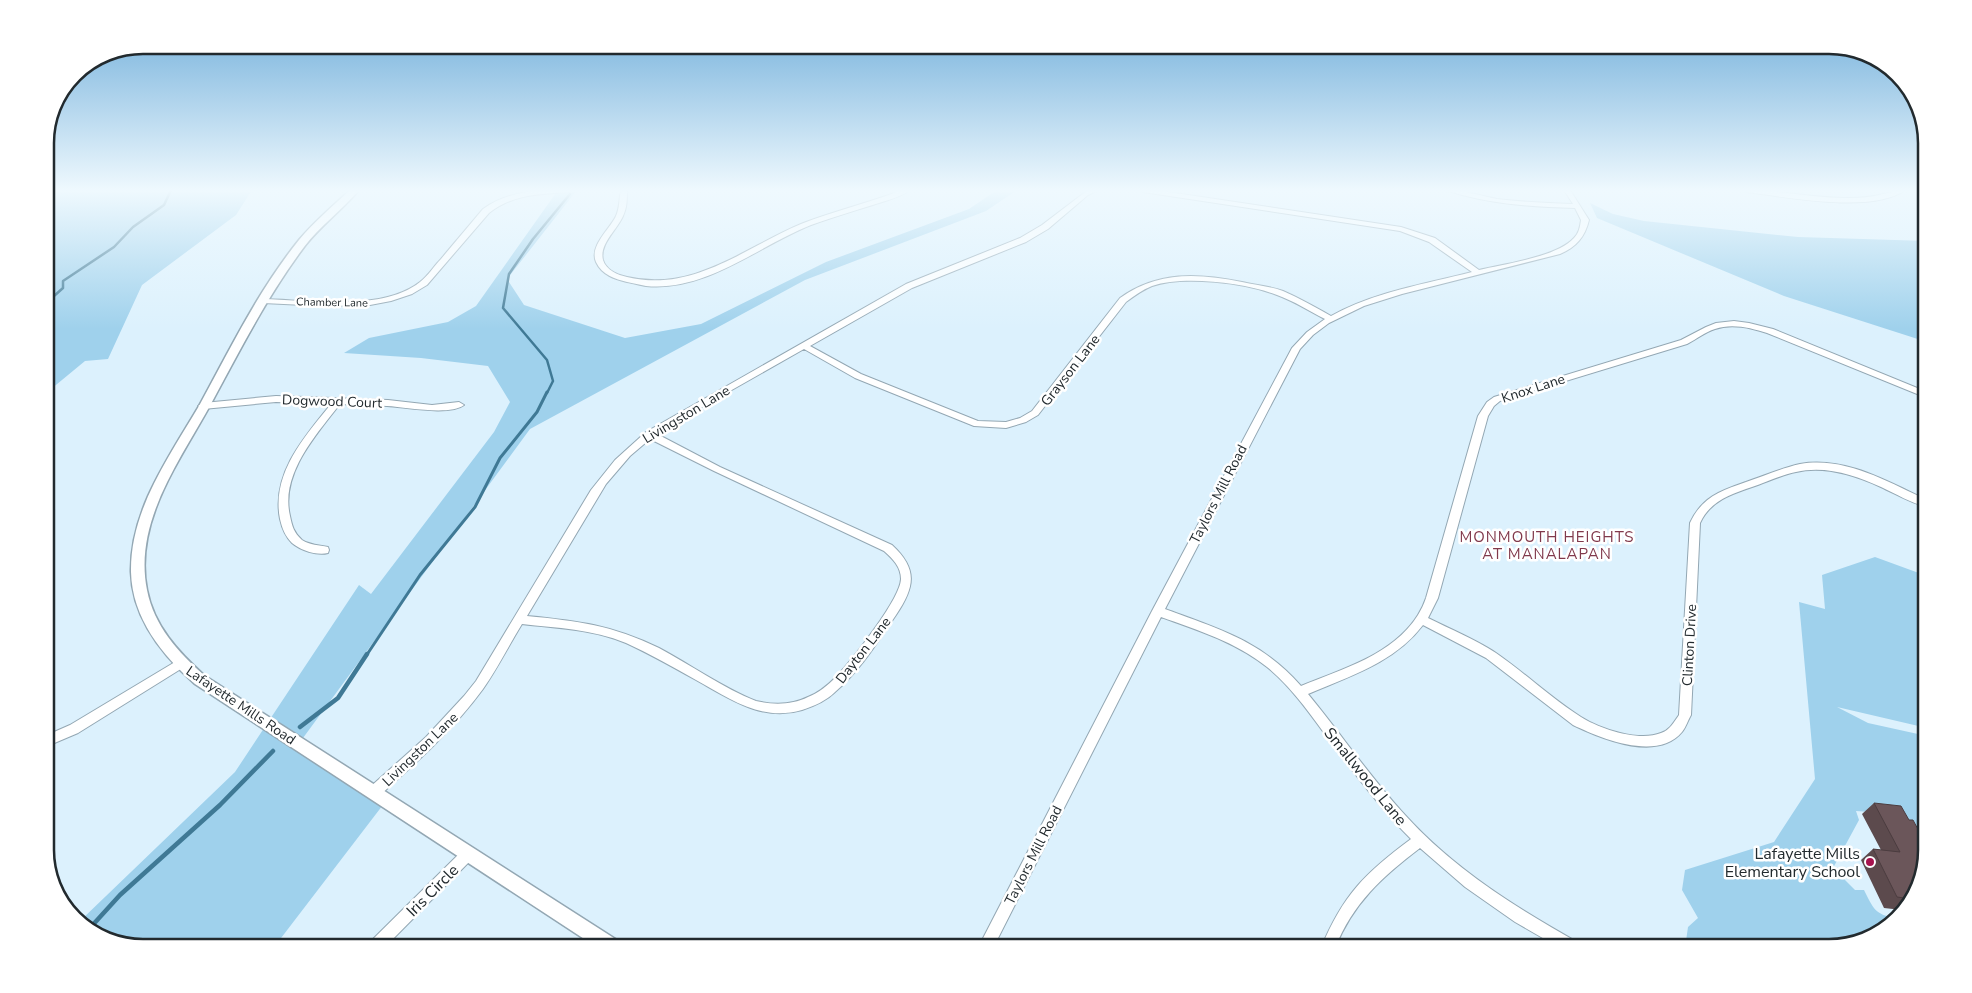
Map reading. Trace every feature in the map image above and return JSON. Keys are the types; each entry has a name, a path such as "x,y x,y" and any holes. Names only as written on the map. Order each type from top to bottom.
{"street":[{"name":"Lafayette Mills Road","path":"309,236 300,245 250,320 153,497 144,520 138,557 139,589 149,620 166,648 180,664 200,680 600,939"},
{"name":"Chamber Lane","path":"263,301 366,303 398,297 424,283 464,236"},
{"path":"607,236 600,247 599,258 603,266 615,275 631,281 652,283 678,282 709,273 778,236"},
{"name":"Livingston Lane","path":"374,792 439,734 466,704 480,684 605,476 625,454 649,434 924,279 1029,236"},
{"path":"1422,236 1432,240 1478,273"},
{"name":"Taylors Mill Road","path":"990,939 1289,358 1302,340 1329,318 1372,300 1543,257 1570,246 1580,236"},
{"name":"Grayson Lane","path":"804,346 858,376 967,421 996,426 1014,423 1036,413 1123,300 1136,290 1154,283 1196,278 1260,288 1284,295 1329,318"},
{"name":"Knox Lane","path":"1300,692 1383,656 1396,648 1413,632 1432,598 1483,416 1490,404 1497,399 1684,342 1710,328 1729,324 1751,326 1770,331 1918,392"},
{"name":"Dogwood Court","path":"204,406 276,399 388,403 432,408 459,405"},
{"path":"324,550 310,548 292,538 285,521 284,496 289,474 298,454 338,401"},
{"name":"Dayton Lane","path":"518,619 571,625 612,633 642,646 752,705 783,708 807,703 834,687 902,598 905,589 906,573 896,555 888,548 717,469 649,434"},
{"name":"Clinton Drive","path":"1421,620 1490,656 1577,721 1592,729 1636,741 1659,739 1675,730 1685,715 1695,522 1698,513 1707,503 1720,495 1785,472 1814,466 1849,472 1918,500"},
{"name":"Smallwood Lane","path":"1158,611 1244,645 1271,663 1300,692 1380,796 1420,840 1461,876 1506,909 1558,939"},
{"path":"54,738 74,729 180,664"},
{"path":"1331,939 1353,898 1368,880 1420,840"},
{"name":"Iris Circle","path":"383,939 468,854"}],"shaded area":[{"path":"54,236 207,236 142,285 108,359 85,361 54,387"},
{"path":"525,236 541,236 507,279 524,305 625,338 701,324 826,262 895,236 920,236 805,280 530,429 303,738 389,797 280,939 131,938 108,933 84,917 235,772 359,585 371,594 494,432 510,402 488,366 421,358 344,353 369,338 448,322 476,306"},
{"path":"1641,236 1792,236 1918,241 1918,339 1784,296"},
{"path":"1875,557 1918,573 1918,726 1837,707 1868,723 1918,734 1918,845 1870,812 1856,811 1859,820 1833,868 1855,890 1864,890 1876,910 1888,917 1864,933 1830,939 1686,939 1688,927 1698,918 1682,890 1685,870 1774,842 1815,779 1799,602 1825,609 1822,575"}],"building":[{"path":"1874,803 1901,806 1909,820 1913,820 1918,829 1915,874 1912,885 1904,898 1897,897 1873,849 1900,852"}],"waterway":[{"path":"54,296 63,288 63,281 114,247 124,236"},
{"path":"535,236 509,274 503,308 547,360 553,381 547,393"},
{"path":"366,656 420,575 475,507 500,458 537,412 547,392"},
{"path":"300,727 338,698 367,654"},
{"path":"93,924 120,895 220,805 273,751"}],"place":[{"name":"Lafayette Mills Elementary School","path":"1870,862"}],"district":[{"name":"MONMOUTH HEIGHTS AT MANALAPAN","path":"1547,546"}]}
